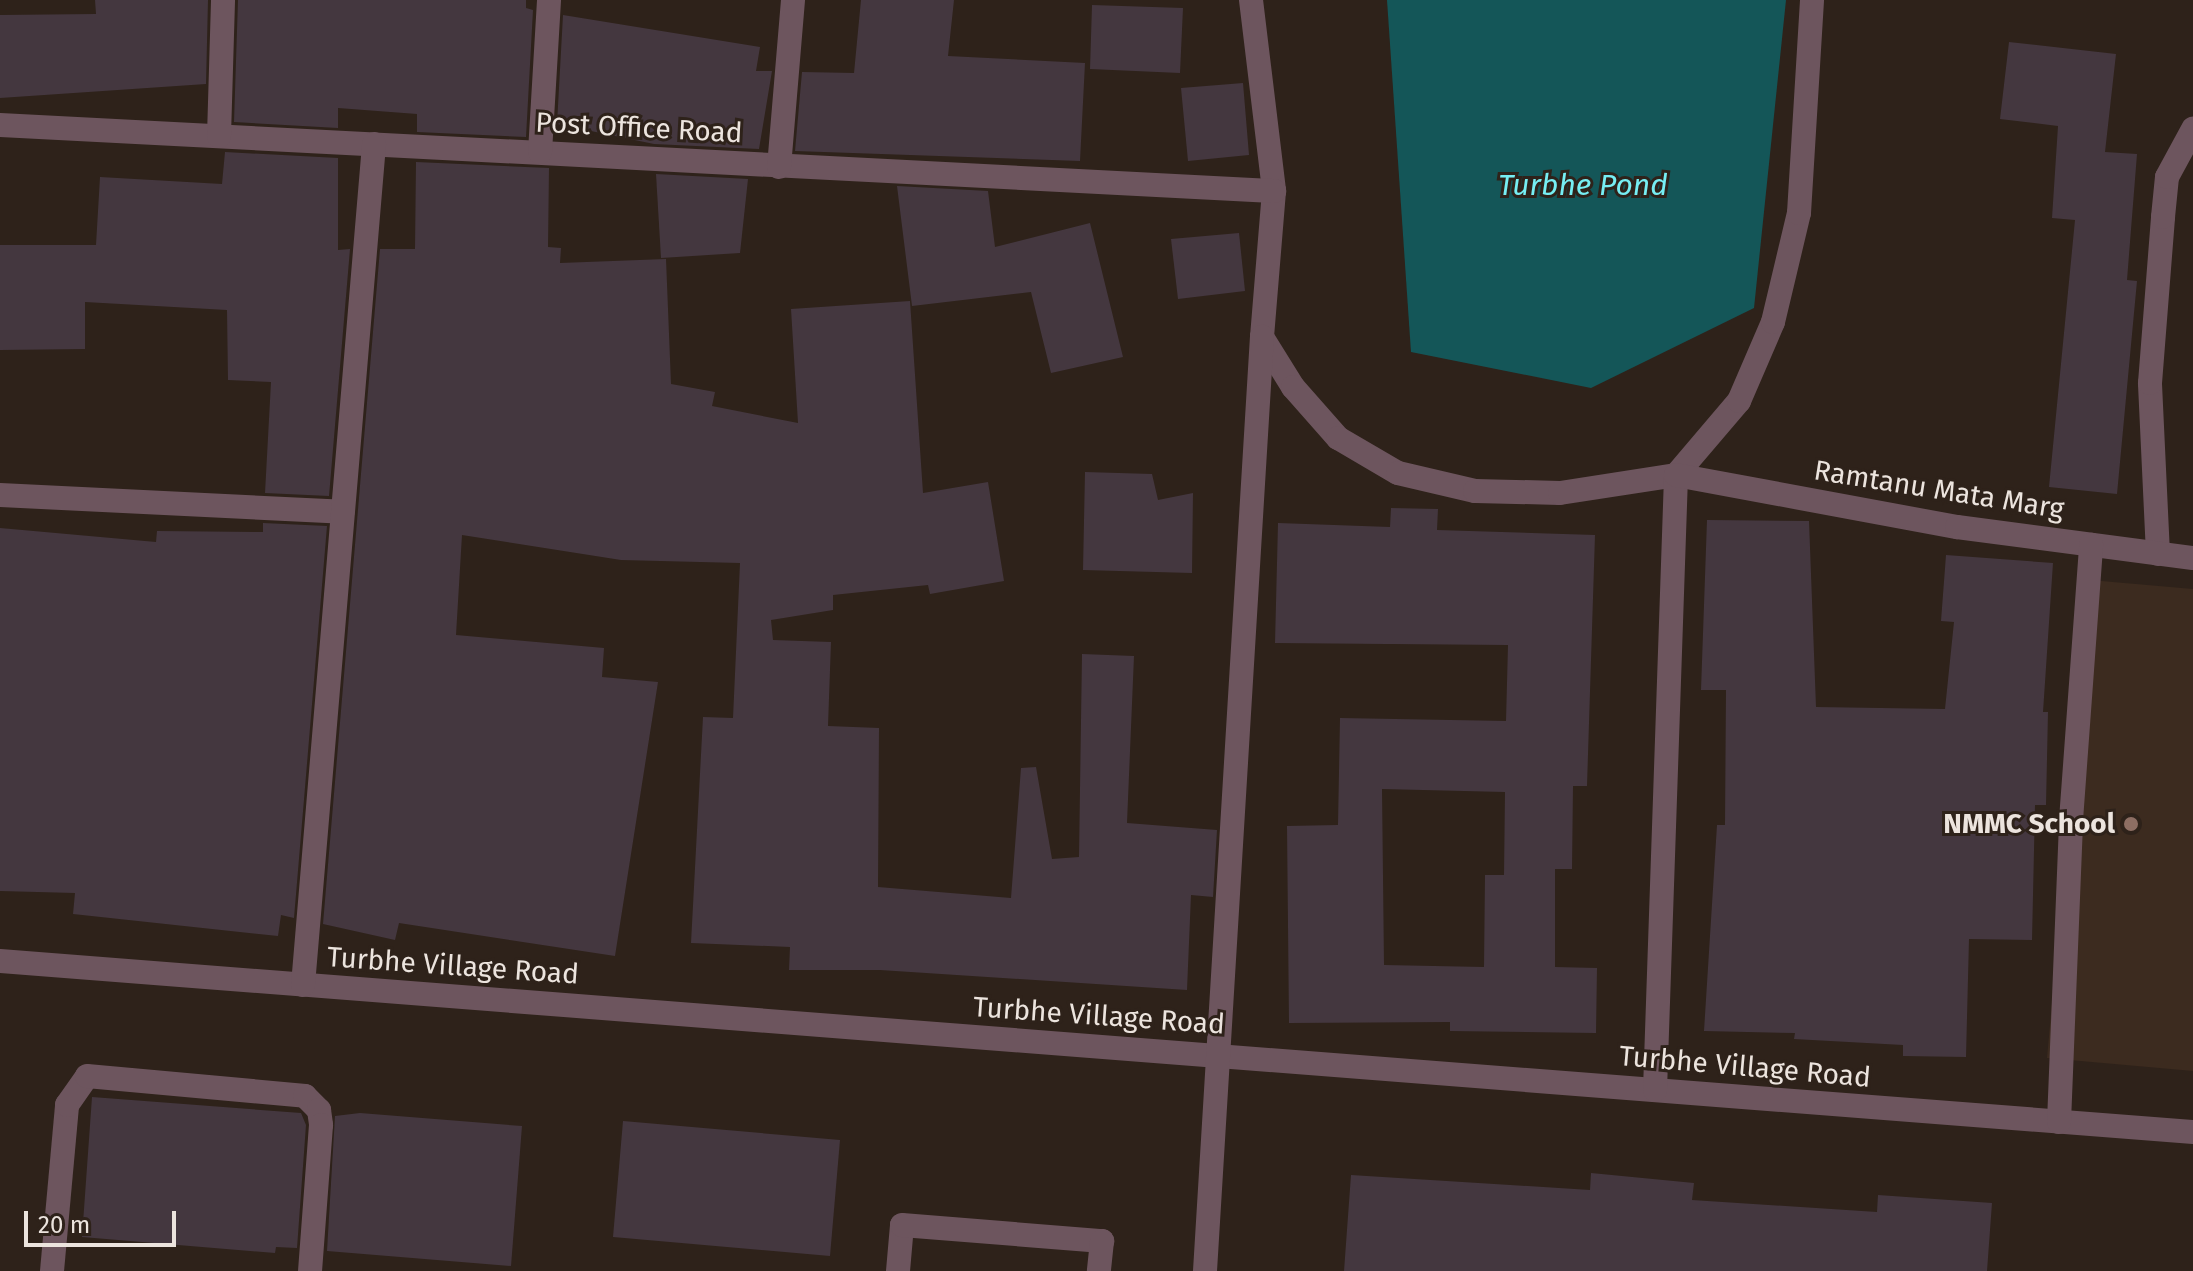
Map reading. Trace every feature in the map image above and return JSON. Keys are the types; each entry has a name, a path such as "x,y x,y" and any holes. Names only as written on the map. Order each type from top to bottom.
{"street":[{"path":"219,136 223,0"},
{"path":"540,152 549,0"},
{"path":"779,167 793,0"},
{"path":"1205,1271 1262,337 1274,191 1251,0"},
{"path":"1655,1090 1676,475 1739,401 1773,322 1799,213 1812,0"},
{"name":"Post Office Road","path":"0,125 1274,191"},
{"path":"2158,554 2150,383 2163,217 2167,177 2193,129"},
{"path":"303,985 374,144"},
{"name":"Ramtanu Mata Marg","path":"1262,337 1293,387 1338,438 1398,473 1475,491 1560,493 1676,475 2091,545 2193,558"},
{"path":"0,495 343,512"},
{"path":"2059,1122 2071,820 2091,545"},
{"name":"Turbhe Village Road","path":"0,961 2193,1132"},
{"path":"52,1271 67,1105 73,1088 87,1076 305,1096 319,1110 321,1125 310,1271"},
{"path":"898,1271 902,1225 1102,1241 1099,1271"}],"shaded area":[{"name":"NMMC School","path":"2090,580 2193,589 2193,1071 2047,1058"}],"water":[{"name":"Turbhe Pond","path":"1387,0 1786,0 1754,308 1591,388 1411,352"}],"building":[{"path":"95,0 208,0 206,84 0,98 0,15 96,14"},
{"path":"238,0 526,0 526,8 533,10 526,137 417,132 417,114 338,108 338,128 234,122"},
{"path":"861,0 954,0 948,56 1085,63 1080,161 795,151 802,72 854,73"},
{"path":"1092,5 1183,8 1180,73 1090,69"},
{"path":"563,15 760,47 756,71 772,71 759,149 654,144 557,124"},
{"path":"2009,42 2116,54 2105,152 2137,154 2127,280 2137,281 2117,494 2049,487 2075,220 2052,218 2058,126 2000,119"},
{"path":"1243,83 1249,155 1188,161 1181,88"},
{"path":"225,152 338,158 338,250 350,249 329,496 265,493 271,382 228,380 227,310 85,302 85,349 0,350 0,245 96,245 100,177 222,184"},
{"path":"416,162 549,168 548,247 561,248 560,263 666,259 671,384 715,392 712,406 798,423 791,309 910,301 923,493 988,482 1004,581 930,594 928,585 833,595 833,610 771,620 773,640 831,642 828,726 879,728 878,887 1011,898 1021,768 1036,767 1052,859 1079,857 1082,654 1134,656 1127,823 1217,830 1213,897 1191,895 1187,990 880,970 789,970 790,947 691,943 703,717 733,718 740,563 621,560 462,535 456,635 604,648 602,677 658,682 615,956 399,923 395,940 323,924 380,249 415,249"},
{"path":"656,174 748,179 740,253 661,258"},
{"path":"897,186 988,191 995,247 1090,223 1123,357 1051,373 1031,292 912,306"},
{"path":"1239,233 1245,291 1178,299 1171,239"},
{"path":"1085,472 1152,474 1158,500 1193,493 1192,573 1083,570"},
{"path":"1391,508 1438,509 1437,530 1595,535 1587,786 1573,786 1572,869 1555,869 1555,967 1597,968 1596,1033 1450,1031 1450,1022 1289,1023 1287,826 1338,825 1340,718 1506,721 1508,645 1275,643 1278,523 1390,527","holes":["1382,789 1505,792 1504,875 1485,875 1484,967 1384,965"]},
{"path":"1707,520 1809,521 1816,707 1945,709 1954,622 1941,621 1946,555 2053,563 2043,712 2048,712 2046,805 2035,805 2032,940 1969,939 1966,1057 1903,1056 1903,1045 1794,1039 1795,1033 1704,1031 1717,825 1725,825 1726,690 1701,690"},
{"path":"263,523 327,526 294,918 281,915 278,936 73,914 75,893 0,891 0,528 156,542 157,531 263,532"},
{"path":"92,1097 301,1113 306,1125 297,1248 276,1247 275,1253 82,1237"},
{"path":"360,1113 522,1126 511,1266 327,1251 335,1116"},
{"path":"623,1121 840,1140 830,1256 613,1237"},
{"path":"1591,1173 1694,1183 1692,1200 1877,1212 1878,1195 1992,1203 1987,1271 1344,1271 1351,1175 1590,1190"}],"place":[{"name":"NMMC School","path":"2131,824"}]}
